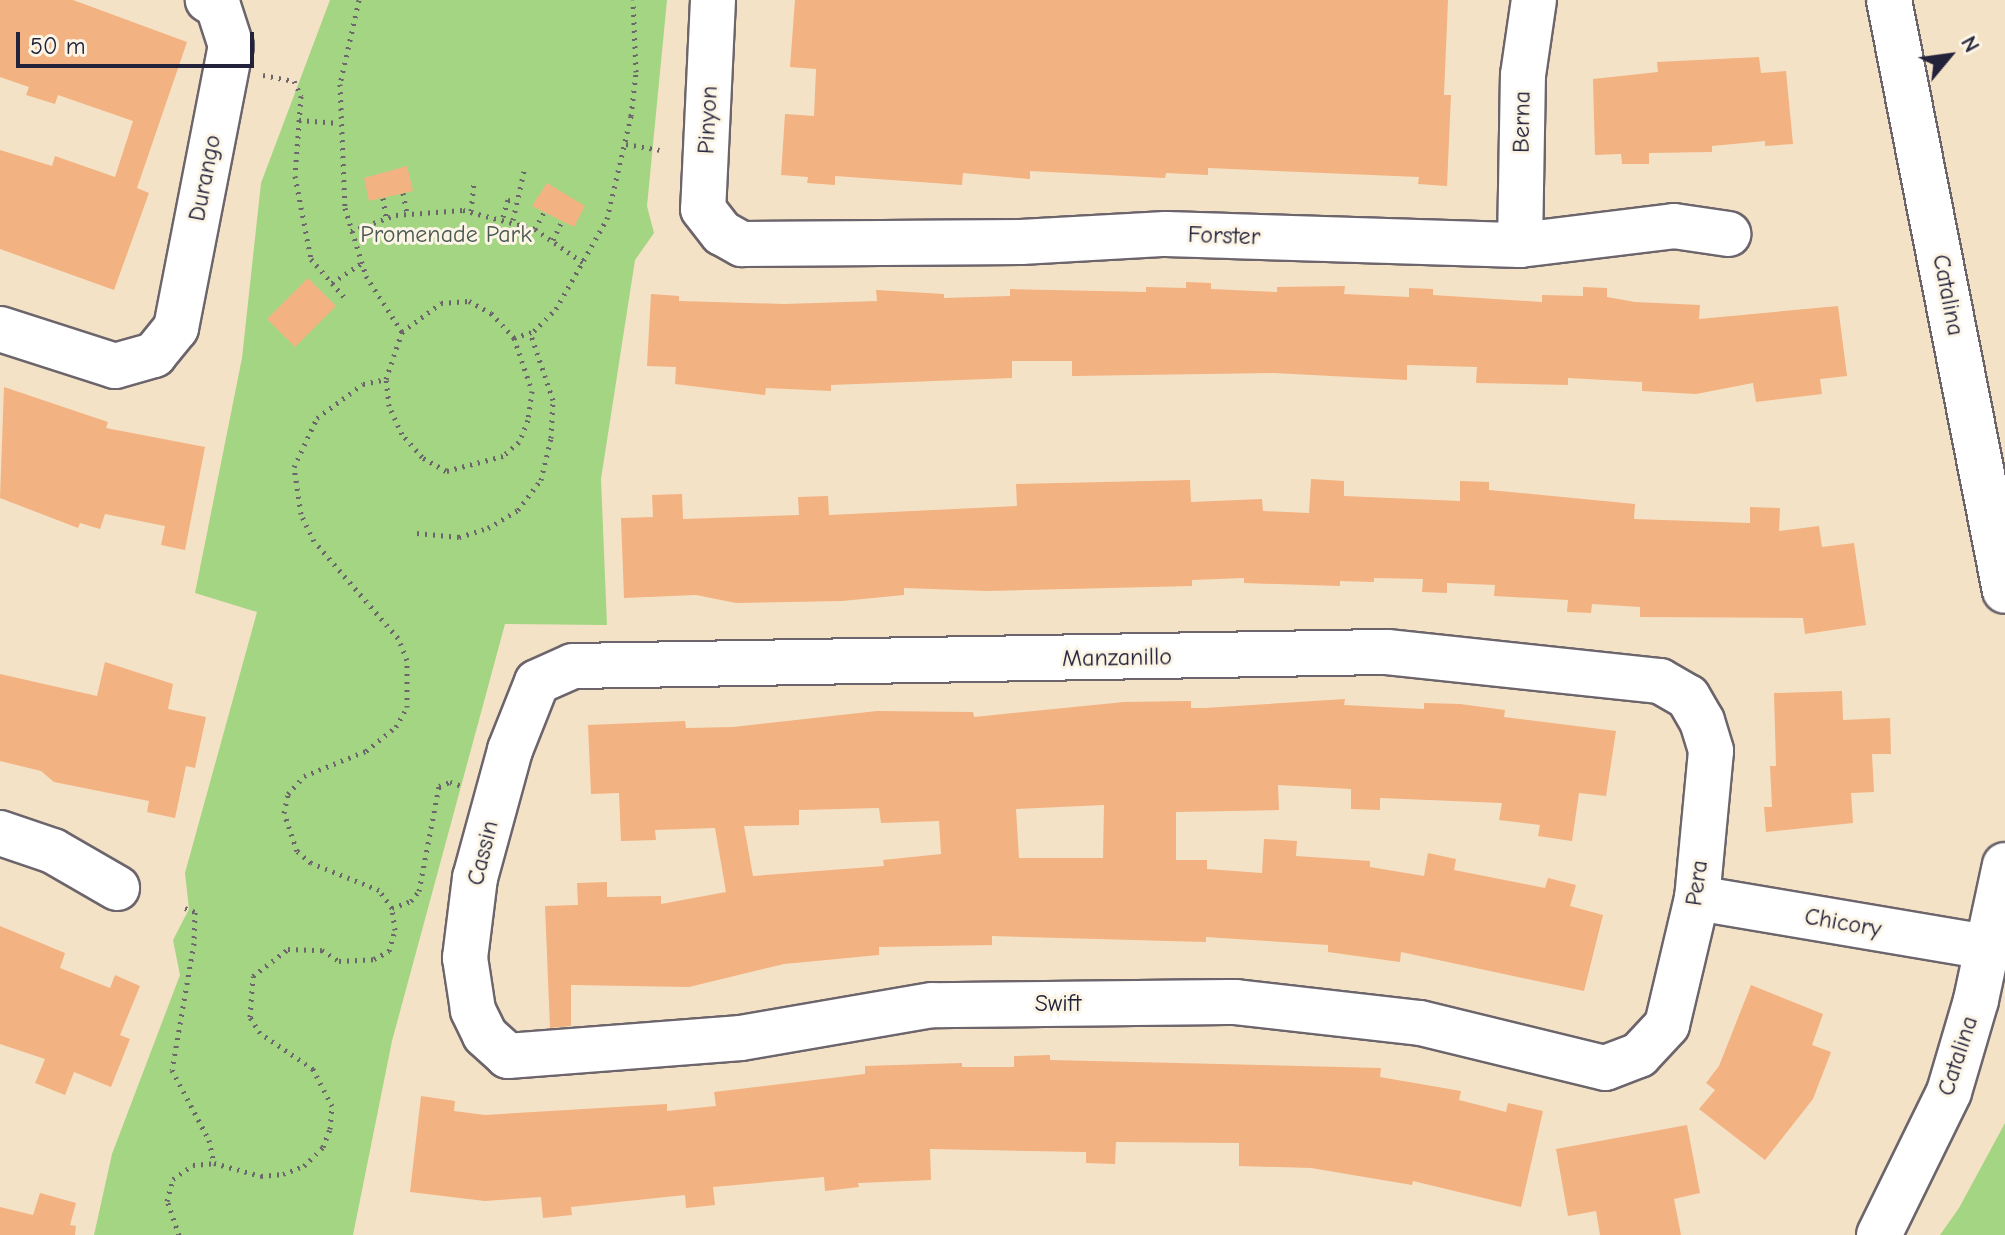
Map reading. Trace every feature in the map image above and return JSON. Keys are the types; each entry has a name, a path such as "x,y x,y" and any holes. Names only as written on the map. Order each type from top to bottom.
{"street":[{"name":"Durango","path":"0,329 115,366 154,355 176,328 231,46 218,6 208,0"},
{"name":"Pinyon","path":"713,0 701,190 703,209 722,233"},
{"name":"Berna","path":"1520,245 1523,75 1534,0"},
{"name":"Catalina","path":"1889,0 2005,591"},
{"name":"Forster","path":"722,233 742,244 768,245 1021,242 1166,234 1520,245 1674,226 1728,234"},
{"name":"Manzanillo","path":"573,666 1387,652 1660,681"},
{"name":"Cassin","path":"508,1056 485,1035 473,1010 465,958 475,878 497,798 537,682 573,666"},
{"name":"Pera","path":"1605,1068 1639,1055 1667,1025 1697,898 1711,751 1702,721 1688,697 1660,681"},
{"path":"0,833 53,851 117,888"},
{"name":"Catalina","path":"1879,1235 1949,1092 1988,947 2005,865"},
{"name":"Chicory","path":"1697,898 1988,947"},
{"name":"Swift","path":"508,1056 741,1038 932,1005 1236,1002 1420,1023 1605,1068"}],"path":[{"path":"359,0 348,38 339,123 351,231 381,306 402,332"},
{"path":"514,338 530,332 556,309 585,264 607,219 626,144 636,72 633,0"},
{"path":"227,69 294,81 301,96 295,176 302,227 311,259 344,297"},
{"path":"299,120 339,123"},
{"path":"626,144 659,150"},
{"path":"515,201 524,171"},
{"path":"471,211 474,181"},
{"path":"403,193 407,213"},
{"path":"383,198 386,217"},
{"path":"503,217 508,200 515,201 520,203 513,220"},
{"path":"351,231 386,217 407,213 471,211 503,217 535,229 585,264"},
{"path":"535,229 544,212"},
{"path":"553,240 562,221"},
{"path":"332,283 362,263"},
{"path":"469,301 491,313 514,338 532,391 528,420 519,442 503,456 474,468 446,471 422,457 402,434 389,406 386,379 402,332 441,303 469,301"},
{"path":"417,533 459,537 488,528 518,510 541,480 551,438 553,400 530,332"},
{"path":"179,1235 167,1201 173,1179 193,1165 214,1163 261,1176 283,1174 304,1166 323,1147 332,1106 325,1085 313,1069 260,1033 250,1017 253,976 288,949 322,950 339,961 374,959 389,951 395,930 392,908 379,890 361,880 311,863 286,831 284,813 288,794 304,776 366,751 396,727 407,707 407,660 398,638 314,541 301,514 294,467 317,418 363,384 386,379"},
{"path":"392,908 411,901 419,891 439,786 450,782 497,798"},
{"path":"185,908 206,914"},
{"path":"195,912 190,985 172,1070 209,1140 214,1163"}],"green space":[{"name":"Promenade Park","path":"330,0 667,0 647,206 654,233 635,260 601,479 607,625 505,624 392,1041 353,1235 94,1235 112,1154 180,975 173,940 189,909 185,873 257,612 195,593 242,358 261,183"},
{"path":"2005,1123 2005,1235 1940,1235 1959,1208"}],"building":[{"path":"0,0 73,0 187,42 137,188 149,193 114,290 0,249 0,150 52,166 55,156 115,177 133,121 58,95 55,104 26,95 29,87 0,77"},
{"path":"795,0 1448,0 1444,95 1451,95 1447,186 1418,184 1419,177 1208,168 1208,175 1166,173 1165,178 1030,171 1030,179 963,173 962,185 835,176 835,185 807,183 808,177 781,175 785,114 814,116 816,69 790,67"},
{"path":"1759,57 1761,73 1786,71 1793,144 1765,146 1765,141 1712,146 1712,152 1649,153 1649,164 1622,164 1621,154 1595,155 1593,79 1658,72 1657,62"},
{"path":"407,166 413,191 369,201 364,178"},
{"path":"547,183 585,206 574,227 532,206"},
{"path":"308,278 336,306 295,347 267,319"},
{"path":"1186,282 1211,283 1211,289 1277,292 1277,287 1345,286 1344,294 1409,297 1409,288 1433,289 1433,295 1542,302 1542,295 1583,296 1583,287 1607,288 1607,297 1635,302 1700,305 1699,319 1838,306 1847,376 1820,379 1822,394 1756,402 1753,383 1696,394 1642,391 1642,382 1568,378 1568,385 1476,383 1477,367 1407,365 1407,380 1274,373 1072,376 1072,361 1012,361 1012,378 831,385 831,391 766,388 765,395 675,384 676,367 647,366 651,294 679,296 679,301 784,304 877,301 876,290 944,294 944,298 1010,296 1010,289 1146,292 1146,287 1186,288"},
{"path":"4,387 108,422 106,428 205,447 185,550 161,545 165,526 105,514 100,529 80,523 78,528 0,498"},
{"path":"1311,479 1344,481 1344,496 1460,501 1460,481 1489,482 1489,490 1635,504 1634,519 1750,523 1750,507 1780,508 1779,531 1819,526 1822,547 1854,543 1866,625 1805,634 1803,618 1640,617 1640,607 1592,604 1591,613 1567,612 1568,600 1494,596 1495,585 1447,583 1447,593 1422,592 1423,579 1374,578 1374,582 1340,581 1340,586 1244,583 1244,578 1192,580 1192,586 987,591 904,588 904,595 842,601 736,603 696,595 624,598 621,518 653,517 652,495 682,494 683,519 799,515 798,497 828,496 829,515 1017,506 1016,484 1190,480 1191,502 1262,499 1263,511 1309,513"},
{"path":"105,662 173,684 168,709 206,717 195,768 186,766 175,818 147,812 149,801 54,782 41,771 0,761 0,674 97,696"},
{"path":"1842,691 1843,720 1890,718 1891,754 1872,754 1874,792 1851,793 1853,823 1766,832 1764,807 1772,807 1770,766 1776,766 1774,693"},
{"path":"1345,699 1344,705 1424,709 1424,703 1460,704 1505,710 1504,717 1616,731 1606,796 1579,793 1572,841 1538,836 1540,825 1499,820 1502,803 1380,798 1380,810 1351,809 1351,789 1278,785 1279,810 1176,812 1176,860 1207,860 1207,869 1262,873 1264,839 1297,841 1296,856 1370,861 1370,867 1424,876 1428,853 1456,859 1454,870 1545,888 1548,878 1576,885 1570,906 1603,915 1584,991 1401,952 1400,962 1328,952 1328,945 1206,937 1206,942 992,936 992,945 879,947 879,955 784,964 689,987 571,985 571,1026 550,1028 545,906 578,905 577,883 607,882 607,897 661,896 661,904 726,892 715,828 655,830 656,840 621,841 619,793 591,794 588,725 685,721 686,728 733,727 877,711 973,712 974,717 1124,702 1191,701 1191,708","holes":["1104,805 1103,858 1019,858 1016,809","879,808 881,823 939,821 941,854 883,860 884,866 753,876 744,826 799,825 799,810"]},
{"path":"0,926 65,953 60,968 110,988 115,975 140,986 120,1035 130,1039 111,1087 74,1072 65,1095 35,1083 45,1059 0,1044"},
{"path":"1751,985 1823,1014 1812,1045 1831,1052 1813,1099 1765,1160 1699,1109 1715,1090 1706,1083 1719,1066"},
{"path":"1050,1055 1050,1060 1381,1068 1380,1077 1461,1091 1459,1100 1506,1112 1508,1103 1543,1111 1521,1207 1413,1181 1412,1185 1311,1168 1239,1166 1239,1143 1116,1142 1115,1164 1086,1163 1086,1152 930,1149 931,1180 858,1183 859,1187 825,1191 824,1177 713,1187 715,1205 686,1208 685,1195 571,1207 572,1215 543,1218 541,1197 485,1201 410,1192 421,1096 455,1101 454,1111 485,1115 667,1104 667,1111 716,1106 714,1092 865,1074 865,1066 962,1063 962,1067 1014,1067 1014,1056"},
{"path":"1687,1125 1700,1193 1674,1199 1681,1235 1600,1235 1596,1211 1568,1216 1556,1149"},
{"path":"40,1193 76,1203 70,1225 76,1226 75,1235 0,1235 0,1207 33,1215"}]}
